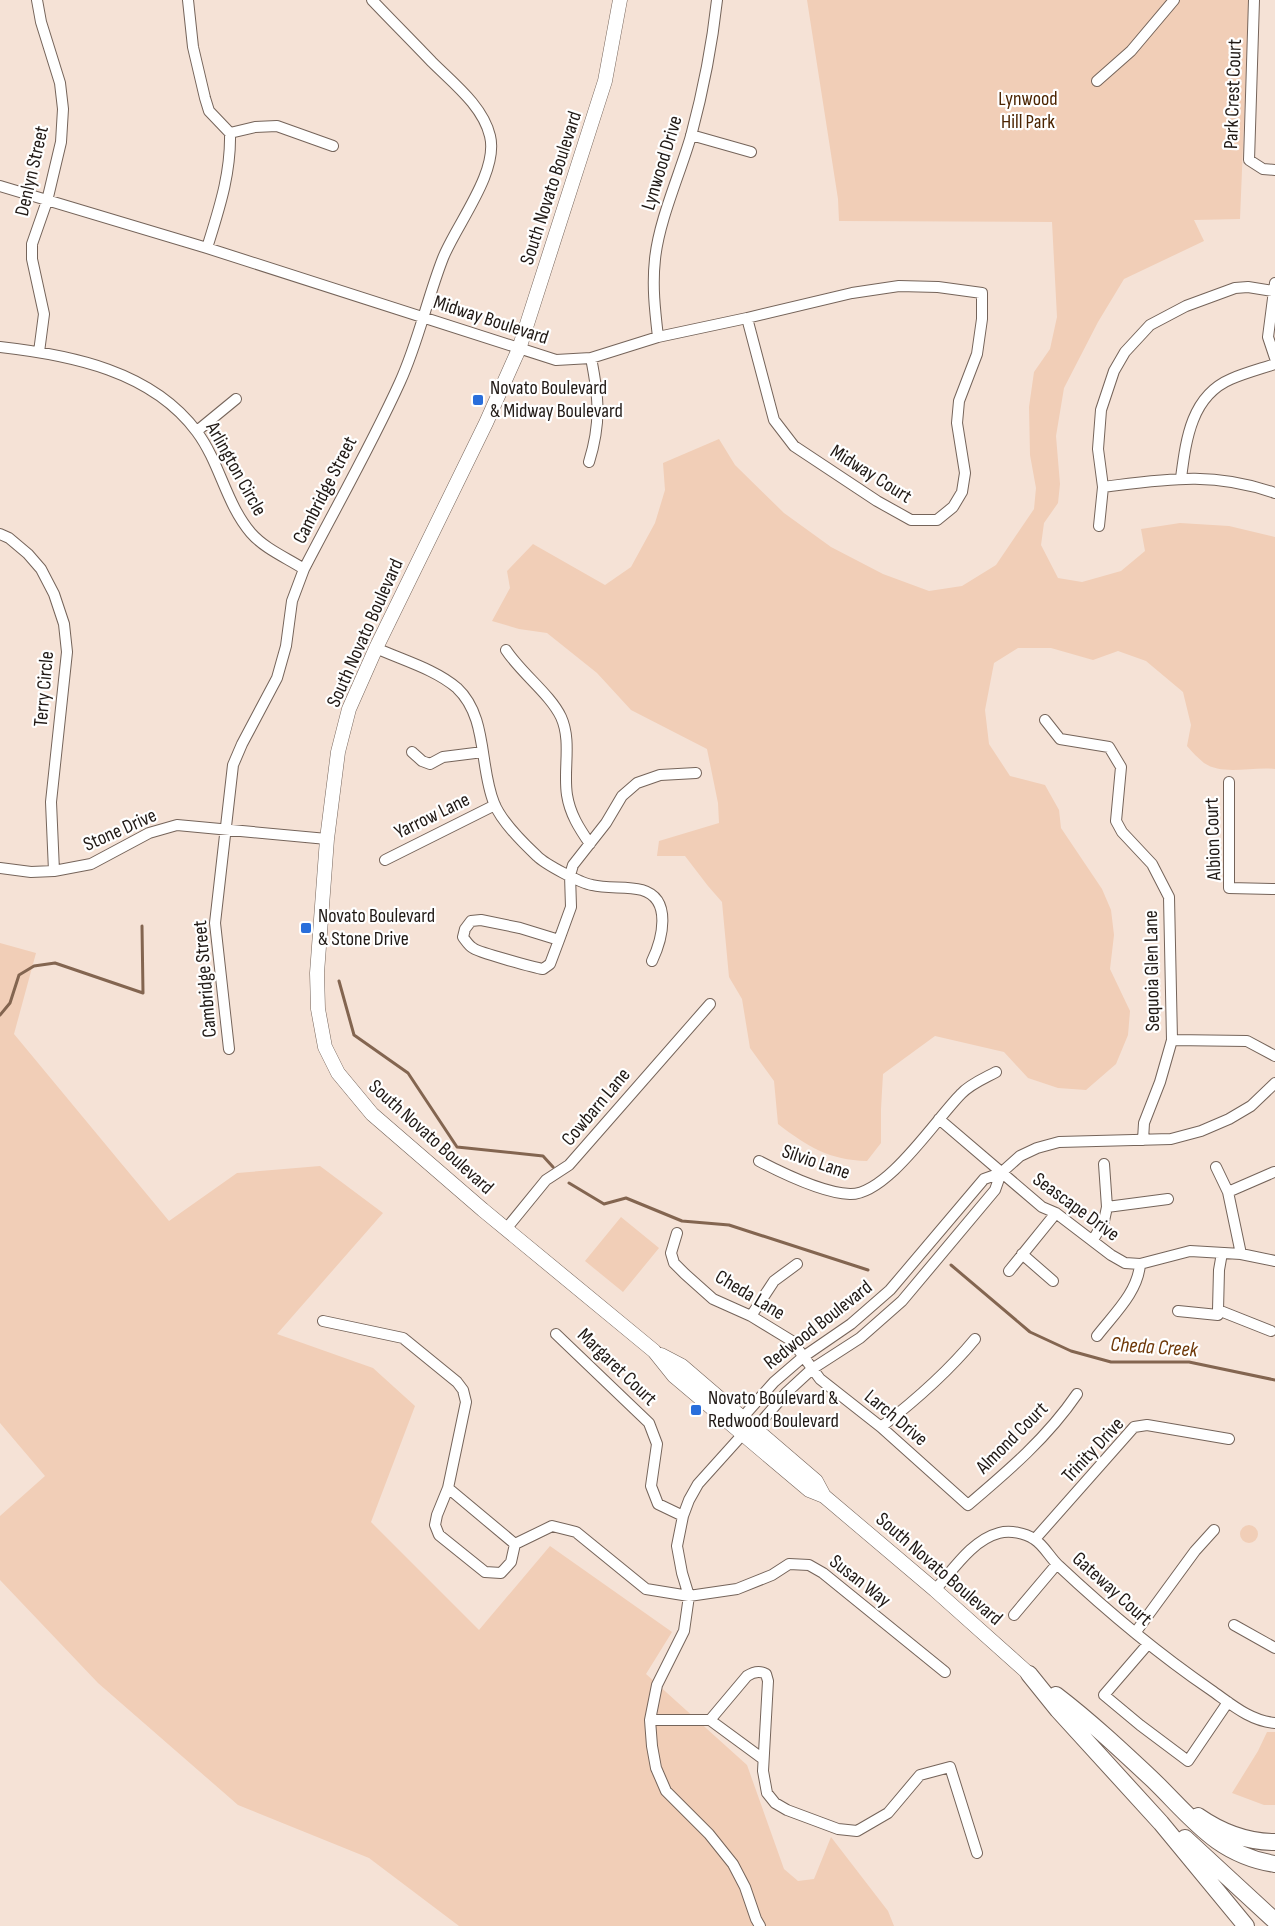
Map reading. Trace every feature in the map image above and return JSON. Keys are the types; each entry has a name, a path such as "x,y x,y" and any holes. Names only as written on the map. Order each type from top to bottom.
{"highway":[{"path":"1029,1674 1058,1710 1161,1823 1246,1926"},
{"path":"1029,1674 1098,1729 1214,1840 1244,1857 1275,1864"},
{"path":"1100,1755 1236,1887 1275,1921"},
{"path":"1155,1782 1197,1815 1221,1830 1248,1839 1275,1842"}],"main road":[{"name":"South Novato Boulevard","path":"620,0 605,81 519,349 486,423 376,648 346,720 338,752 327,839 317,973 318,1010 325,1047 338,1073 372,1114 506,1229 654,1351 682,1366 742,1418 749,1432"},
{"name":"South Novato Boulevard","path":"654,1351 674,1376 749,1432 809,1490 824,1496 1029,1674"}],"street":[{"name":"Denlyn Street","path":"37,0 41,22 60,83 63,109 61,142 47,201 32,244 32,259 44,314 39,352"},
{"path":"188,0 193,48 204,98 209,111 230,133 230,158 226,186 207,248"},
{"name":"Cambridge Street","path":"229,1049 216,923 233,765 277,678 286,646 292,602 304,569 400,381 443,258 452,237 476,198 488,163 491,145 483,119 469,100 372,0"},
{"name":"Lynwood Drive","path":"658,337 653,295 655,257 660,232 691,135 707,66 717,0"},
{"path":"1097,81 1131,51 1174,0"},
{"name":"Park Crest Court","path":"1254,0 1249,160 1263,169 1275,170"},
{"path":"230,133 255,127 277,126 333,146"},
{"path":"691,135 751,152"},
{"name":"Midway Boulevard","path":"0,186 207,248 556,360 591,357 658,337 852,292 900,286 938,287 982,293"},
{"path":"1099,526 1103,487 1098,450 1101,410 1114,371 1137,338 1150,325 1186,306 1235,288 1274,287 1268,338 1275,358"},
{"name":"Midway Court","path":"747,318 774,420 794,446 877,501 911,520 937,520 953,507 962,492 965,473 957,423 959,401 977,354 982,319 982,293"},
{"name":"Arlington Circle","path":"0,347 39,352 87,363 147,387 173,406 197,431 235,509 252,533 269,548 304,569"},
{"path":"589,462 597,436 598,394 591,357"},
{"path":"1181,478 1186,441 1192,420 1200,404 1212,390 1229,380 1275,364"},
{"path":"197,431 236,399"},
{"path":"1103,487 1181,478 1227,479 1275,493"},
{"name":"Terry Circle","path":"0,534 9,538 28,554 40,569 54,594 64,624 67,652 51,802 54,871"},
{"path":"376,648 440,676 457,688 468,701 477,720 487,782 495,806 520,840 543,862 590,885 642,890 652,896 660,907 663,922 660,944 652,961"},
{"path":"506,650 561,717 566,733 567,794 573,819 590,844"},
{"name":"Sequoia Glen Lane","path":"1045,720 1060,739 1109,747 1121,766 1116,821 1122,832 1152,864 1168,897 1172,1040 1160,1082 1144,1123 1143,1140"},
{"path":"412,752 422,761 430,764 443,757 468,756 483,752"},
{"path":"559,940 520,928 481,920 471,921 463,937 474,949 532,968 543,969 550,963 559,940 571,907 570,875 573,865 606,823 622,796 637,783 660,775 696,773"},
{"name":"Albion Court","path":"1229,782 1229,888 1275,889"},
{"name":"Yarrow Lane","path":"385,860 495,806"},
{"name":"Stone Drive","path":"0,868 30,872 54,871 91,864 150,833 177,825 327,839"},
{"name":"Cowbarn Lane","path":"506,1229 546,1180 570,1165 659,1059 666,1055 710,1004"},
{"path":"1172,1040 1247,1041 1275,1056"},
{"name":"Silvio Lane","path":"759,1161 830,1190 851,1194 867,1191 888,1177 963,1091 996,1072"},
{"name":"Redwood Boulevard","path":"742,1418 774,1382 803,1357 876,1304 984,1179 1001,1173 1020,1156 1036,1148 1059,1142 1171,1139 1201,1131 1251,1106 1275,1083"},
{"path":"939,1119 1001,1173"},
{"path":"1093,1240 1104,1221 1107,1207 1104,1164"},
{"path":"1216,1167 1228,1192 1241,1254"},
{"path":"1228,1192 1274,1172"},
{"name":"Redwood Boulevard","path":"760,1926 745,1887 733,1864 709,1834 666,1791 656,1768 652,1746 650,1720 657,1685 684,1631 689,1596 677,1546 688,1500 698,1484 786,1393 812,1369 860,1338 902,1301 995,1190 1001,1173"},
{"name":"Seascape Drive","path":"1001,1173 1042,1207 1056,1213 1111,1255 1125,1263 1140,1264"},
{"path":"1107,1207 1168,1199"},
{"path":"1009,1271 1056,1213"},
{"name":"Cheda Lane","path":"677,1233 671,1253 674,1263 713,1299 751,1316 792,1341 803,1357"},
{"path":"1097,1336 1134,1287 1139,1276 1140,1264 1190,1251 1241,1254 1275,1261"},
{"path":"1178,1311 1218,1315 1219,1270 1222,1253"},
{"path":"1022,1254 1053,1281"},
{"path":"751,1316 774,1281 797,1264"},
{"path":"1218,1310 1271,1331"},
{"path":"323,1321 402,1338 457,1382 463,1390 466,1402 448,1488 435,1525 439,1535 485,1572 501,1573 511,1562 515,1544 448,1488"},
{"name":"Margaret Court","path":"556,1334 650,1423 657,1444 651,1486 658,1504 683,1516"},
{"path":"882,1427 921,1396 952,1367 975,1339"},
{"name":"Larch Drive","path":"803,1357 820,1379 882,1427 968,1505"},
{"name":"Almond Court","path":"968,1505 1019,1461 1059,1420 1077,1394"},
{"name":"Trinity Drive","path":"1035,1539 1134,1426 1147,1425 1229,1439"},
{"name":"Susan Way","path":"515,1544 552,1526 576,1532 646,1588 689,1596 737,1589 772,1575 789,1564 809,1565 823,1573 945,1672"},
{"path":"1135,1633 1195,1551 1214,1530"},
{"path":"935,1590 974,1547 986,1538 1000,1533 1013,1532 1035,1539"},
{"name":"Gateway Court","path":"1035,1539 1057,1564 1148,1644 1253,1718 1275,1723"},
{"path":"1014,1615 1057,1564"},
{"path":"1234,1625 1275,1648"},
{"path":"1148,1644 1104,1695 1188,1761 1228,1702"},
{"path":"710,1720 747,1676 759,1672 766,1674 768,1681 763,1759 765,1786 775,1803 787,1810 838,1829 857,1831 888,1813 910,1784 920,1775 950,1767 977,1853"},
{"path":"650,1720 710,1720 763,1759"}],"green space":[{"name":"Lynwood Hill Park","path":"807,0 1249,0 1240,219 1194,220 1204,241 1124,279 1098,322 1064,388 1056,436 1060,484 1058,503 1044,523 1041,545 1058,578 1082,582 1121,571 1145,551 1141,529 1180,523 1229,526 1275,537 1275,769 1229,770 1204,763 1187,746 1191,725 1183,692 1146,661 1118,651 1093,660 1051,648 1018,648 994,663 985,710 989,744 1010,776 1045,785 1059,810 1061,828 1102,889 1111,910 1114,935 1110,969 1130,1011 1128,1035 1116,1064 1086,1090 1058,1088 1028,1078 1004,1052 935,1036 883,1074 881,1143 867,1161 841,1158 820,1151 778,1124 774,1081 750,1048 742,999 729,977 722,902 685,856 657,856 659,841 719,823 718,803 707,749 631,710 597,673 547,633 519,629 492,621 510,588 507,571 533,544 605,585 631,567 655,523 665,490 663,463 719,439 735,465 784,513 831,547 883,574 929,591 962,586 996,565 1034,509 1036,488 1030,455 1029,407 1034,372 1050,349 1057,317 1052,222 839,221 838,199"},
{"path":"0,943 36,953 14,1034 169,1221 237,1173 320,1166 383,1213 277,1334 373,1368 415,1406 371,1522 479,1630 550,1546 672,1632 646,1674 747,1765 784,1869 798,1881 814,1879 831,1837 888,1911 894,1926 459,1926 369,1858 238,1805 98,1683 0,1580 0,1516 45,1476 0,1423"},
{"path":"621,1217 659,1248 623,1292 585,1261"},
{"path":"1249,1525 1255,1528 1258,1534 1255,1540 1249,1543 1243,1540 1240,1534 1243,1528"},
{"path":"1267,1732 1275,1732 1275,1805 1264,1805 1232,1793"}],"waterway":[{"name":"Cheda Creek","path":"0,1015 10,1003 19,975 34,966 55,963 143,993 142,926"},
{"name":"Cheda Creek","path":"339,981 354,1035 408,1073 457,1147 543,1156 553,1167"},
{"name":"Cheda Creek","path":"569,1183 604,1204 626,1198 682,1221 729,1225 868,1270"},
{"name":"Cheda Creek","path":"951,1265 1030,1332 1071,1351 1111,1362 1189,1362 1275,1380"}],"place":[{"name":"Novato Boulevard & Midway Boulevard","path":"478,400"},
{"name":"Novato Boulevard & Stone Drive","path":"306,928"},
{"name":"Novato Boulevard & Redwood Boulevard","path":"696,1410"}]}
